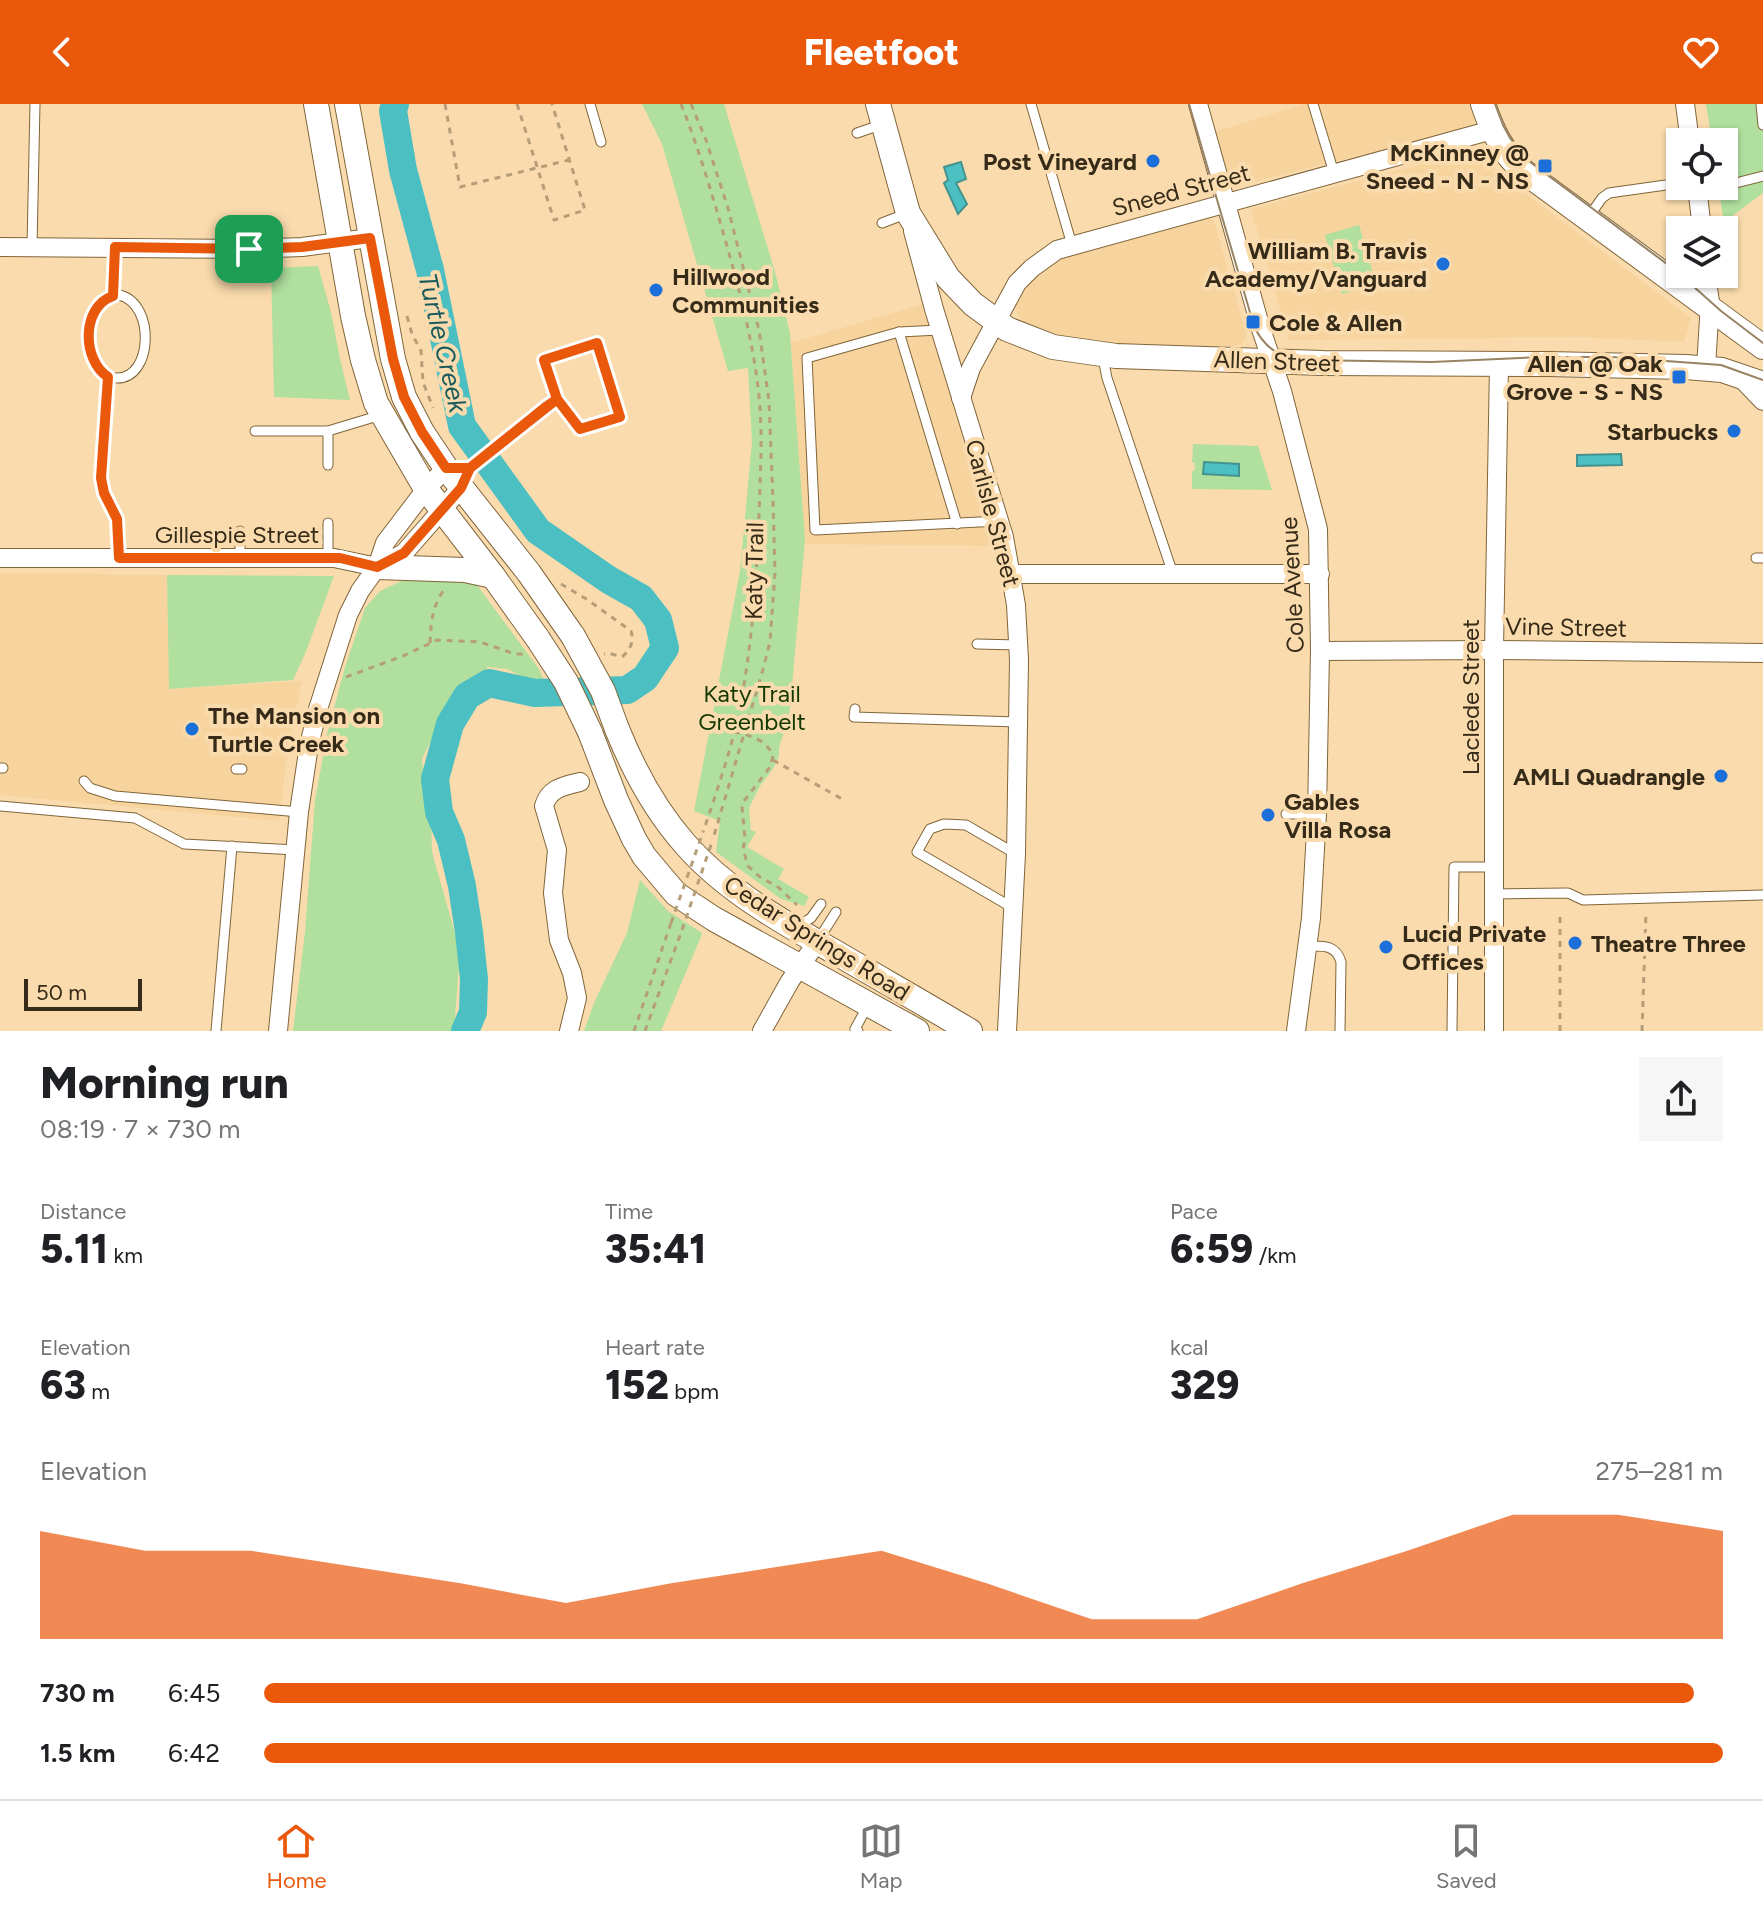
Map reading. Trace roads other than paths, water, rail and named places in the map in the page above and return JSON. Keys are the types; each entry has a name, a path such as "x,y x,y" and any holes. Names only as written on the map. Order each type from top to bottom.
{"main road":[{"name":"Cedar Springs Road","path":"316,104 363,360 381,415 426,489 493,576 566,682 634,839 676,894 714,919 915,1031"},
{"name":"Cedar Springs Road","path":"347,104 393,359 404,397 422,432 459,475 573,636 603,691 631,762 663,816 685,844 720,878 797,918 817,942 970,1031"},
{"path":"1483,104 1492,130 1513,162 1763,347"},
{"name":"Carlisle Street","path":"880,114 908,213"},
{"name":"Allen Street","path":"908,213 948,278 973,304 1017,334 1053,347 1102,354 1272,361 1706,368 1763,384"},
{"path":"377,567 465,570 493,576"}],"street":[{"name":"Cole Avenue","path":"1198,104 1261,329 1286,406 1318,529 1320,651 1317,814 1307,946 1296,1031"},
{"path":"1685,104 1688,128"},
{"name":"Sneed Street","path":"961,398 971,368 1017,283 1057,250 1492,130"},
{"name":"Carlisle Street","path":"908,213 940,330 1000,521 1012,574 1018,645 1018,722 1016,854 1007,1031"},
{"path":"0,247 249,249 302,247 370,238"},
{"path":"1706,368 1710,306 1708,288"},
{"name":"Laclede Street","path":"1494,1031 1494,650 1499,364"},
{"path":"1738,376 1763,401"},
{"path":"278,1031 299,812 309,745 333,659 348,615 377,567 385,543 426,489 459,475"},
{"path":"377,567 404,553 442,510 459,475"},
{"name":"Gillespie Street","path":"0,558 340,558 377,567"},
{"path":"1012,574 1320,574"},
{"name":"Vine Street","path":"1320,651 1763,653"},
{"path":"569,1031 577,998 572,973 559,940 553,893 557,850 544,806 550,793 557,788 580,782"},
{"path":"762,1031 817,942"}],"lane":[{"path":"32,247 35,104"},
{"path":"590,104 601,142"},
{"path":"1031,104 1072,245"},
{"path":"1313,104 1334,173"},
{"path":"1761,104 1763,125"},
{"path":"857,133 880,114"},
{"path":"1738,182 1763,176"},
{"path":"1588,218 1609,193 1666,185"},
{"path":"882,223 908,213"},
{"path":"113,296 115,247"},
{"path":"113,296 126,296 136,305 143,320 143,353 136,368 124,377 108,377 101,372 90,350 89,333 93,317 100,303 113,296"},
{"path":"940,330 899,332 807,358 815,530 1000,521"},
{"path":"899,332 957,524"},
{"path":"597,343 620,417 580,429 557,399 544,360 597,343"},
{"path":"1102,354 1107,378 1173,574"},
{"path":"108,377 101,478 104,493 117,519 119,558"},
{"path":"459,475 557,399"},
{"path":"255,431 328,431 381,415"},
{"path":"328,431 328,465"},
{"path":"328,523 328,558"},
{"path":"240,531 240,558"},
{"path":"977,644 1018,645"},
{"path":"855,709 854,717 930,715 1018,722"},
{"path":"84,781 90,788 115,796 299,812"},
{"path":"0,806 135,818 184,844 296,850"},
{"path":"1286,814 1317,814"},
{"path":"1013,909 917,852 930,829 944,824 966,825 1016,854"},
{"path":"216,1031 232,846"},
{"path":"1452,1031 1454,867 1494,867"},
{"path":"1494,894 1568,893 1583,900 1763,895"},
{"path":"797,918 811,918 821,904"},
{"path":"817,942 836,912"},
{"path":"1307,946 1327,946 1339,956 1340,1031"},
{"path":"858,1031 855,1029 869,1004"}],"water":[{"path":"961,162 966,179 956,183 967,204 958,214 944,183 948,180 944,167"},
{"path":"1621,454 1622,465 1577,466 1577,455"},
{"path":"1204,462 1239,464 1239,476 1203,474"}],"waterway":[{"name":"Turtle Creek","path":"395,104 393,111 403,170 430,270 462,426 538,531 641,598 658,620 665,648 645,678 627,690 535,693 489,683 467,696 450,724 435,779 439,812 451,840 469,932 474,979 473,1012 465,1031"}],"tram line":[{"path":"1189,104 1254,326 1263,341 1282,355 1306,360 1432,362 1611,357 1721,365 1763,380"},
{"path":"1495,104 1510,138 1530,162 1675,270 1763,343"}],"place":[{"name":"Post Vineyard","path":"1153,161"},
{"name":"McKinney @ Sneed - N - NS","path":"1545,166"},
{"name":"William B. Travis Academy/Vanguard","path":"1443,264"},
{"name":"Hillwood Communities","path":"656,290"},
{"name":"Cole & Allen","path":"1253,322"},
{"name":"Allen @ Oak Grove - S - NS","path":"1679,377"},
{"name":"Starbucks","path":"1734,431"},
{"name":"The Mansion on Turtle Creek","path":"192,729"},
{"name":"AMLI Quadrangle","path":"1721,776"},
{"name":"Gables Villa Rosa","path":"1268,815"},
{"name":"Theatre Three","path":"1575,943"},
{"name":"Lucid Private Offices","path":"1386,947"}],"park label":[{"name":"Katy Trail Greenbelt","path":"752,707"}]}
